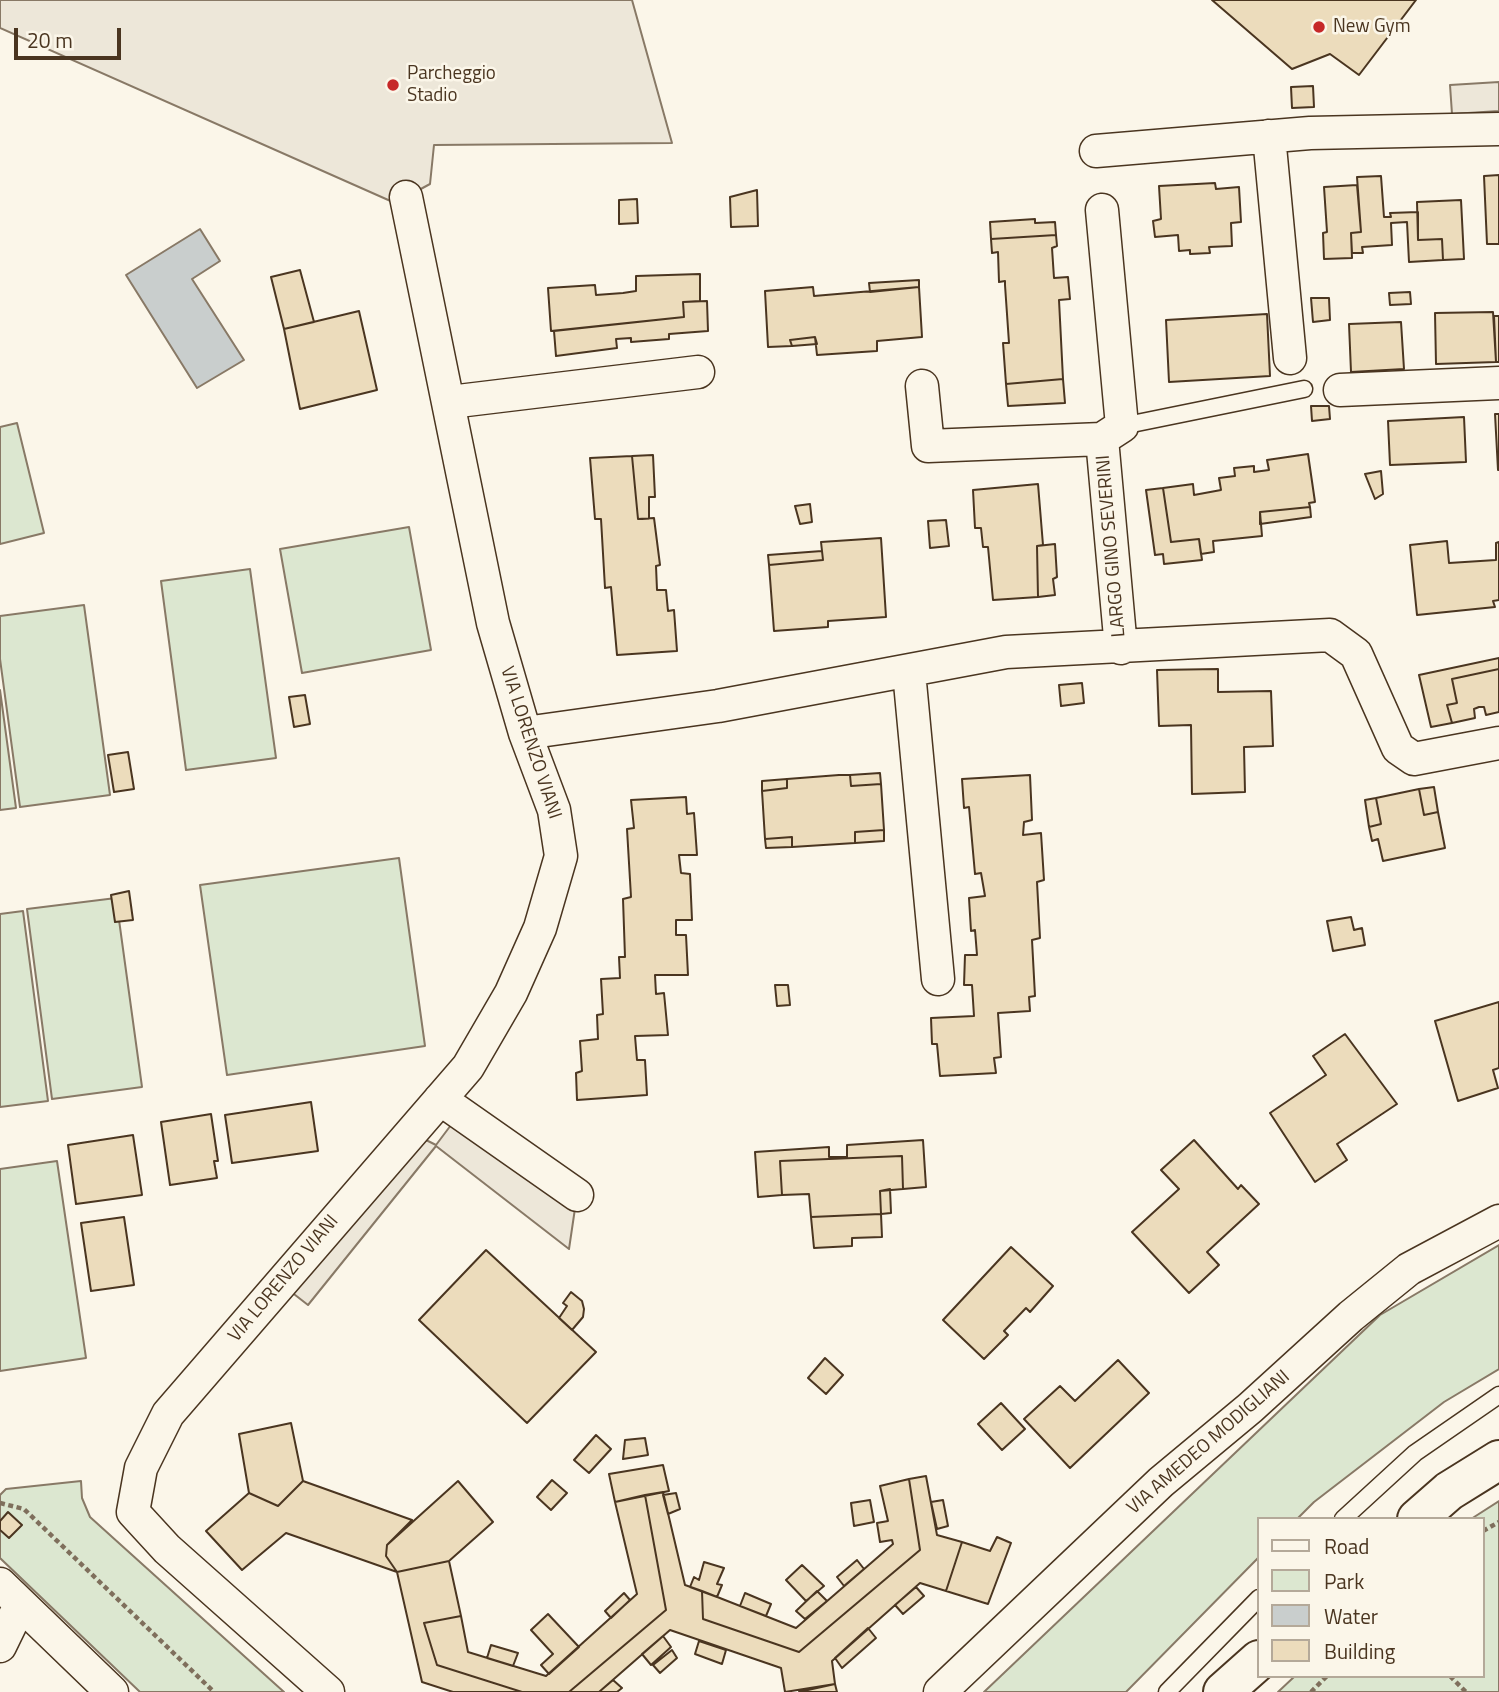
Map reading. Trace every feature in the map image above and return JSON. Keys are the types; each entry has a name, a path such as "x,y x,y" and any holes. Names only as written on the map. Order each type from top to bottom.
{"main road":[{"path":"1419,1517 1449,1491 1499,1460"},
{"path":"1223,1692 1258,1661"}],"street":[{"path":"1096,151 1269,136 1499,129"},
{"path":"1269,136 1290,358"},
{"name":"VIA LORENZO VIANI","path":"328,1692 167,1549 133,1512 141,1468 168,1414 468,1067 511,993 540,928 561,856 554,810 525,733 493,623 406,197"},
{"name":"LARGO GINO SEVERINI","path":"525,733 718,706 1006,652 1121,648 1102,210"},
{"path":"450,402 698,372"},
{"path":"1340,390 1499,383"},
{"name":"LARGO GINO SEVERINI","path":"922,386 928,446 1112,432"},
{"path":"1121,648 1330,635 1356,654 1398,748 1414,759 1499,743"},
{"path":"909,672 939,979"},
{"path":"440,1099 577,1195"},
{"name":"VIA AMEDEO MODIGLIANI","path":"940,1692 1161,1482 1250,1408 1351,1316 1409,1269 1499,1221"},
{"path":"0,1646 10,1594"},
{"path":"10,1594 112,1692"}],"lane":[{"path":"1112,432 1304,389"},
{"path":"1345,1517 1415,1453 1499,1395"},
{"path":"1167,1692 1258,1599"}],"path":[{"path":"0,1503 24,1508 214,1692"},
{"path":"1311,1692 1325,1678"},
{"path":"1452,1678 1465,1692"}],"green space":[{"path":"17,423 44,533 0,544 0,427"},
{"path":"409,527 431,650 302,673 280,549"},
{"path":"250,569 276,758 186,770 161,581"},
{"path":"84,605 110,795 20,807 0,659 0,616"},
{"path":"0,690 16,808 0,810"},
{"path":"399,858 425,1046 227,1075 200,885"},
{"path":"116,898 142,1087 52,1099 27,909"},
{"path":"23,911 48,1101 0,1107 0,914"},
{"path":"57,1161 86,1358 0,1371 0,1169"},
{"path":"1499,1245 1499,1369 1444,1402 1314,1502 1299,1517 1258,1517 1258,1558 1126,1692 984,1692 1380,1315"},
{"path":"81,1481 82,1498 90,1517 284,1692 140,1692 0,1558 0,1495 6,1489"},
{"path":"1499,1501 1499,1692 1278,1692 1293,1678 1485,1678 1485,1517 1474,1517"}],"shaded area":[{"name":"Parcheggio Stadio","path":"0,0 632,0 672,143 434,145 430,184 395,203 0,28"},
{"path":"1499,82 1499,111 1452,114 1450,85"},
{"path":"460,1113 577,1195 569,1249 436,1146 308,1305 281,1284 410,1132 436,1145"}],"water":[{"path":"200,229 220,261 192,279 244,360 197,388 126,275"}],"building":[{"name":"New Gym","path":"1212,0 1416,0 1359,75 1330,54 1292,69"},
{"path":"1313,86 1314,107 1292,108 1291,87"},
{"path":"1499,175 1499,244 1487,244 1484,176"},
{"path":"1381,176 1384,217 1391,217 1390,213 1418,212 1418,240 1442,239 1443,260 1409,262 1407,222 1391,223 1392,245 1362,247 1363,253 1352,253 1351,233 1361,232 1357,177"},
{"path":"1215,183 1216,189 1239,187 1241,222 1231,223 1232,246 1209,247 1210,253 1190,254 1190,250 1179,251 1178,235 1155,237 1153,221 1161,219 1159,186"},
{"path":"1357,185 1361,232 1351,233 1352,258 1324,259 1323,233 1327,232 1324,187"},
{"path":"757,190 758,226 731,227 730,197"},
{"path":"637,199 638,223 619,224 619,200"},
{"path":"1461,200 1464,259 1443,260 1442,239 1418,240 1417,202"},
{"path":"1035,219 1035,223 1055,222 1056,235 991,239 990,222"},
{"path":"1056,235 1057,246 1052,248 1054,278 1068,277 1070,299 1059,300 1063,379 1006,384 1003,343 1009,343 1005,281 999,282 998,252 992,253 991,239"},
{"path":"300,270 314,322 284,329 271,277"},
{"path":"700,274 700,301 683,302 684,317 551,331 548,288 595,285 596,295 623,293 636,291 636,276"},
{"path":"919,280 919,287 870,292 869,283"},
{"path":"813,287 814,296 919,287 922,337 877,341 877,351 817,355 815,337 790,340 792,346 768,347 765,291"},
{"path":"1410,292 1411,304 1390,305 1389,293"},
{"path":"1311,298 1329,298 1330,320 1313,322"},
{"path":"707,301 708,331 669,334 669,339 631,342 631,338 616,339 617,348 556,356 554,331 684,317 683,302"},
{"path":"359,311 377,390 300,409 284,329"},
{"path":"1493,312 1496,362 1436,364 1435,313"},
{"path":"1267,314 1270,376 1169,382 1166,320"},
{"path":"1494,316 1499,316 1499,362 1496,362"},
{"path":"1401,322 1404,369 1351,372 1349,324"},
{"path":"815,337 817,344 792,346 790,340"},
{"path":"1063,379 1065,403 1008,406 1006,384"},
{"path":"1311,406 1329,406 1330,419 1312,421"},
{"path":"1495,414 1499,414 1499,470 1498,470"},
{"path":"1464,417 1466,462 1390,465 1388,421"},
{"path":"1308,454 1315,502 1309,503 1310,507 1260,512 1262,536 1213,541 1214,552 1201,554 1199,539 1171,542 1163,488 1193,484 1194,495 1221,490 1219,478 1235,476 1234,468 1254,466 1254,472 1269,470 1267,460"},
{"path":"653,455 655,497 649,497 649,519 638,519 632,456"},
{"path":"632,456 638,519 654,518 660,565 656,566 657,590 666,590 668,611 674,610 677,651 617,655 611,587 605,588 601,519 595,519 590,458"},
{"path":"1381,471 1383,494 1375,499 1365,474"},
{"path":"1038,484 1043,545 1037,546 1038,597 993,600 988,547 983,547 981,528 975,528 973,490"},
{"path":"1163,488 1171,542 1199,539 1202,560 1164,564 1163,554 1155,555 1146,490"},
{"path":"810,504 812,522 800,524 795,506"},
{"path":"1310,507 1311,517 1260,524 1260,512"},
{"path":"946,520 949,546 930,548 928,521"},
{"path":"881,538 886,617 828,621 828,627 774,631 769,565 823,560 821,542"},
{"path":"1447,541 1449,563 1496,560 1496,543 1499,542 1499,600 1493,601 1495,607 1417,615 1410,545"},
{"path":"1055,544 1055,595 1038,597 1037,546"},
{"path":"822,551 823,560 769,565 768,555"},
{"path":"1499,658 1499,669 1452,679 1457,703 1447,705 1452,723 1431,727 1419,675"},
{"path":"1218,669 1218,692 1271,691 1273,746 1244,747 1245,792 1192,794 1191,725 1159,726 1157,670"},
{"path":"1499,669 1499,712 1486,715 1484,707 1479,707 1474,709 1475,718 1452,723 1447,705 1457,703 1452,679"},
{"path":"1082,683 1084,703 1061,706 1059,685"},
{"path":"305,695 310,724 294,727 289,697"},
{"path":"128,752 134,789 114,792 108,755"},
{"path":"880,773 881,784 851,786 850,775"},
{"path":"850,775 851,786 881,784 884,830 855,832 855,843 792,847 792,837 765,839 762,791 787,788 787,779"},
{"path":"1030,775 1032,820 1024,822 1023,835 1041,833 1044,880 1037,882 1040,938 1032,940 1035,996 1029,997 1030,1011 998,1013 1001,1057 994,1058 996,1073 940,1076 937,1044 932,1044 931,1018 974,1016 972,985 964,985 965,955 977,955 975,930 971,931 969,898 985,896 981,873 975,874 969,807 964,808 962,779"},
{"path":"787,779 787,788 762,791 762,781"},
{"path":"1434,787 1438,812 1424,815 1419,789"},
{"path":"1419,789 1424,815 1438,812 1445,848 1383,861 1378,839 1372,841 1369,827 1381,824 1376,798"},
{"path":"686,797 687,814 694,813 697,855 679,855 681,873 690,874 692,920 676,920 676,935 686,935 688,975 655,975 656,994 664,993 668,1035 635,1036 637,1060 645,1060 647,1095 577,1100 576,1073 582,1071 580,1041 598,1039 597,1015 603,1014 601,979 620,978 619,957 625,957 623,899 631,897 627,829 634,828 631,800"},
{"path":"1376,798 1381,824 1369,827 1365,800"},
{"path":"884,830 884,841 855,843 855,832"},
{"path":"792,837 792,847 766,848 765,839"},
{"path":"129,891 133,920 115,922 111,895"},
{"path":"1351,917 1354,930 1362,928 1365,945 1333,951 1327,921"},
{"path":"775,985 788,985 790,1005 777,1006"},
{"path":"1499,1002 1499,1068 1493,1070 1498,1088 1458,1101 1435,1021"},
{"path":"1345,1034 1397,1104 1337,1144 1347,1160 1315,1182 1270,1113 1326,1075 1313,1056"},
{"path":"311,1102 318,1151 232,1163 225,1115"},
{"path":"211,1114 218,1161 214,1161 217,1178 170,1185 161,1122"},
{"path":"133,1135 142,1195 76,1204 68,1145"},
{"path":"923,1140 926,1187 903,1189 902,1156 780,1161 782,1195 758,1197 755,1152 829,1147 829,1157 847,1157 847,1145"},
{"path":"1194,1140 1238,1189 1241,1185 1259,1204 1207,1252 1219,1265 1189,1293 1132,1232 1179,1189 1161,1170"},
{"path":"902,1156 903,1189 880,1191 881,1214 811,1217 809,1194 782,1195 780,1161"},
{"path":"890,1189 891,1213 881,1214 880,1191"},
{"path":"881,1214 882,1237 852,1238 852,1246 814,1248 811,1217"},
{"path":"124,1217 134,1285 91,1291 81,1223"},
{"path":"1011,1247 1053,1286 1030,1312 1026,1308 1004,1331 1008,1335 984,1359 943,1320"},
{"path":"486,1250 596,1352 527,1423 419,1320"},
{"path":"571,1292 582,1301 584,1309 583,1317 572,1330 559,1318 567,1306 563,1303"},
{"path":"825,1358 843,1375 826,1394 808,1378"},
{"path":"1118,1360 1149,1393 1070,1468 1024,1419 1060,1386 1075,1401"},
{"path":"1001,1403 1025,1429 1002,1450 978,1424"},
{"path":"291,1423 303,1481 278,1506 249,1493 239,1434"},
{"path":"596,1435 611,1449 589,1473 574,1460"},
{"path":"645,1438 648,1455 623,1459 625,1440"},
{"path":"663,1465 669,1491 615,1502 609,1474"},
{"path":"926,1476 937,1535 962,1542 946,1591 920,1583 832,1661 835,1684 785,1692 781,1668 670,1630 599,1692 569,1692 666,1610 645,1495 663,1492 685,1585 702,1591 703,1619 799,1652 920,1550 909,1479"},
{"path":"909,1479 920,1550 799,1652 703,1619 702,1591 796,1628 893,1544 892,1540 880,1542 877,1523 888,1521 880,1486"},
{"path":"552,1480 567,1493 551,1510 537,1497"},
{"path":"303,1481 412,1520 387,1545 386,1556 397,1572 286,1533 242,1570 206,1531 249,1493 278,1506"},
{"path":"458,1481 493,1522 449,1561 397,1572 386,1556 387,1545"},
{"path":"676,1493 680,1509 668,1514 663,1495"},
{"path":"645,1495 666,1610 569,1692 522,1692 437,1665 424,1623 461,1616 468,1652 546,1676 637,1594 615,1502"},
{"path":"870,1500 874,1522 854,1526 851,1503"},
{"path":"943,1500 948,1526 937,1529 931,1502"},
{"path":"8,1512 22,1525 9,1538 0,1530 0,1521"},
{"path":"997,1537 1011,1543 988,1604 946,1591 962,1542 990,1551"},
{"path":"857,1560 864,1569 844,1586 837,1577"},
{"path":"449,1561 461,1616 424,1623 437,1665 522,1692 453,1692 422,1682 397,1572"},
{"path":"704,1562 724,1568 717,1584 722,1585 717,1597 690,1587 694,1577 699,1580"},
{"path":"802,1565 824,1586 806,1601 786,1580"},
{"path":"916,1587 924,1596 903,1614 895,1605"},
{"path":"817,1591 827,1601 805,1619 796,1611"},
{"path":"624,1593 630,1600 611,1618 605,1611"},
{"path":"745,1593 771,1604 766,1616 740,1606"},
{"path":"548,1614 579,1647 549,1674 541,1665 553,1654 531,1630"},
{"path":"868,1628 876,1638 842,1668 835,1658"},
{"path":"663,1636 671,1647 651,1665 642,1654"},
{"path":"699,1641 726,1650 722,1664 695,1654"},
{"path":"491,1645 518,1653 513,1666 487,1658"},
{"path":"672,1650 677,1658 660,1673 653,1665"},
{"path":"613,1680 622,1688 617,1692 599,1692"},
{"path":"835,1684 837,1692 799,1692"}],"place":[{"name":"New Gym","path":"1319,27"},
{"name":"Parcheggio Stadio","path":"393,85"}]}
